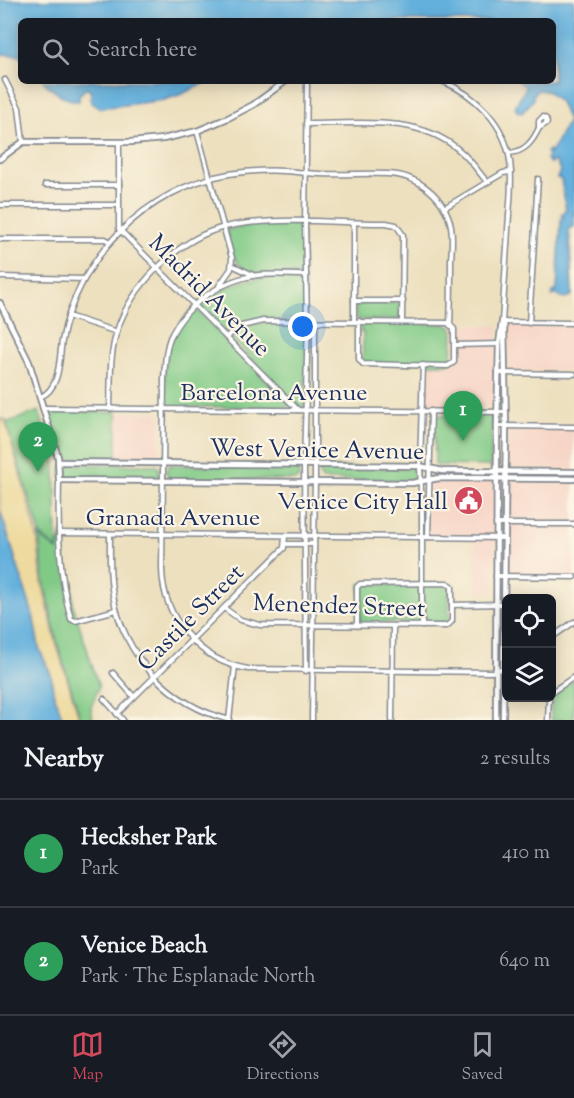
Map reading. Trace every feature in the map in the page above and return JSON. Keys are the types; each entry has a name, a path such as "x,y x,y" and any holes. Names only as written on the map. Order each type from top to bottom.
{"street":[{"path":"5,80 19,108 23,142"},
{"path":"0,159 23,142 119,142 163,139 197,131 253,105 282,84"},
{"path":"306,84 307,321 304,465 306,671"},
{"path":"448,84 462,91 483,107 500,133 509,153 511,172 503,300 506,426 504,594"},
{"path":"306,124 391,124 422,129 437,135 458,149 487,182"},
{"path":"509,153 526,147 540,128"},
{"path":"197,131 232,258 232,265 217,289"},
{"path":"119,142 118,225 121,231"},
{"path":"40,397 49,392 58,373 68,316 84,279 110,242 155,204 185,188 210,178 253,171 388,174 404,176 427,188 444,208 452,232 450,324 454,329 455,345 454,361 451,365 362,364 359,359 354,301 354,223"},
{"path":"444,208 504,172 511,172"},
{"path":"529,323 538,179"},
{"path":"45,184 119,185"},
{"path":"0,205 118,205"},
{"path":"110,409 112,360 117,332 134,297 157,267 176,252 224,228 259,223 305,222 396,225 402,231 402,322"},
{"name":"Madrid Avenue","path":"121,231 298,410"},
{"name":"Madrid Avenue","path":"0,239 105,239 110,242"},
{"path":"232,265 257,275"},
{"path":"306,275 257,275 217,289 194,305 180,322 169,343 164,372 162,575 165,594 174,617 191,640 205,652 235,666 258,670 496,672 502,669"},
{"path":"0,277 84,279"},
{"path":"354,301 403,301"},
{"path":"0,303 24,349 59,462 59,551 63,586 71,619 75,621 116,610"},
{"path":"68,316 117,332"},
{"path":"226,337 240,327 266,321 450,324"},
{"path":"312,720 315,321"},
{"path":"503,322 574,323"},
{"path":"496,720 497,412 499,344 503,322"},
{"path":"455,345 505,344"},
{"path":"422,626 420,466 423,365"},
{"path":"498,374 574,374"},
{"name":"Barcelona Avenue","path":"43,408 505,412"},
{"path":"428,537 431,411"},
{"path":"497,426 574,426"},
{"name":"West Venice Avenue","path":"59,462 420,466 443,471 574,472"},
{"name":"West Venice Avenue","path":"59,480 420,482 440,478 574,479"},
{"path":"496,524 574,524"},
{"name":"Granada Avenue","path":"59,533 503,538"},
{"path":"110,535 110,578 116,610 131,647 154,677 186,703 229,720 235,666"},
{"path":"285,536 285,544 314,544"},
{"name":"Castile Street","path":"117,714 284,548 285,544"},
{"path":"496,576 574,577"},
{"path":"357,626 357,587 360,584 450,584 452,586 452,605"},
{"name":"Menendez Street","path":"224,608 237,618 254,624 448,626 452,620 452,605 502,604"},
{"path":"556,634 574,622"},
{"path":"392,720 393,626"},
{"path":"113,673 134,697"},
{"path":"556,689 574,677"},
{"path":"104,699 123,720"},
{"path":"503,720 504,702"},
{"path":"549,702 549,720"}],"shaded area":[{"path":"498,325 494,407 426,407 427,365 448,365 456,362 454,326"},
{"path":"509,326 574,326 574,371 508,371"},
{"path":"48,412 160,413 160,457 61,456"},
{"path":"507,425 574,425 574,470 507,469"},
{"path":"495,480 495,592 477,592 474,552 476,536 428,535 428,482"},
{"path":"507,480 574,481 574,577 505,576"}],"green space":[{"path":"254,224 302,226 304,272 302,274 261,274 242,267 235,259 230,247 227,230"},
{"path":"299,276 305,280 305,316 303,319 258,320 245,323 225,333 198,305 212,294 236,283 258,278"},
{"path":"355,303 399,303 400,317 395,320 359,320 356,317"},
{"path":"192,309 196,309 290,407 171,407 166,405 165,371 169,344 183,319"},
{"path":"263,322 302,322 306,326 305,406 300,408 230,337 244,326"},
{"path":"365,323 446,324 453,329 452,360 448,364 366,363 361,359 363,332 360,332 361,326"},
{"path":"39,411 55,462 57,549 41,536 6,423"},
{"path":"50,411 117,412 117,459 61,459 47,415"},
{"path":"434,415 492,416 491,466 435,465"},
{"path":"63,464 156,465 159,468 159,477 155,479 64,478 61,476"},
{"path":"169,465 298,467 299,477 296,480 170,479 166,471"},
{"path":"320,467 415,468 417,479 414,481 323,480 320,477"},
{"path":"63,530 61,537 66,572 72,582 73,605 99,687 91,707 93,720 81,720 57,642 44,581 39,534 57,550"},
{"path":"360,584 449,585 449,623 360,622"},
{"path":"574,680 574,720 551,720 552,702 556,702 556,692"}],"sand":[{"path":"0,419 5,419 37,534 42,581 56,642 80,720 63,720 53,691 51,675 39,648 33,615 0,510"}],"water":[{"path":"0,0 574,0 574,227 569,228 572,295 565,299 557,294 552,296 557,290 561,220 564,218 561,215 566,210 561,179 557,178 559,168 555,161 550,163 546,159 549,155 546,153 548,150 551,152 568,121 560,102 547,91 537,90 533,100 522,113 518,112 515,107 526,87 522,84 556,84 556,18 18,18 18,55 0,54"},
{"path":"46,84 203,84 164,100 100,108 91,103 91,92 88,89 79,95 79,101 74,101"},
{"path":"0,510 33,615 39,648 51,675 53,691 63,720 0,720"}],"place":[{"name":"Hecksher Park","path":"463,441"},
{"name":"Venice Beach","path":"38,472"},
{"name":"Venice City Hall","path":"469,501"}]}
